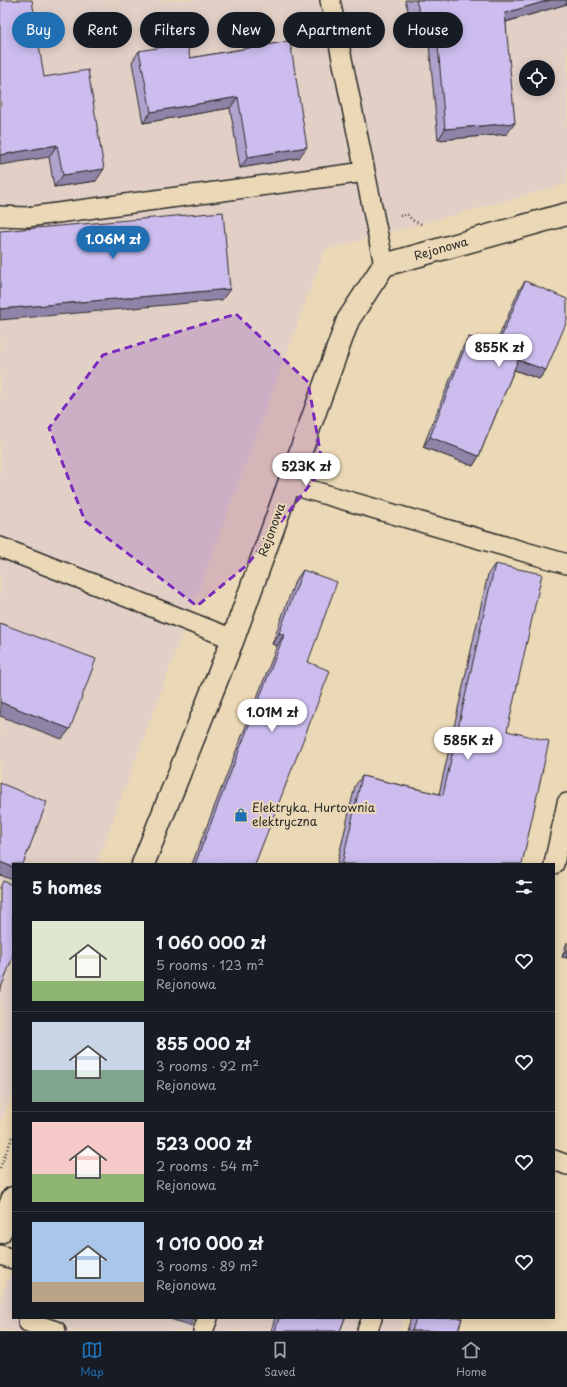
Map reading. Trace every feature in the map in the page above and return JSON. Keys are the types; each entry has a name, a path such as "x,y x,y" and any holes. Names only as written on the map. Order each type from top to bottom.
{"street":[{"name":"Rejonowa","path":"142,863 233,639 348,320 384,265 567,214"},
{"path":"0,1232 12,1201"}],"lane":[{"path":"330,0 384,265"},
{"path":"0,216 27,216 365,172"},
{"path":"289,484 567,564"},
{"path":"0,547 233,639"},
{"path":"554,863 567,803"},
{"path":"555,1160 567,1165"},
{"path":"0,1255 12,1260"},
{"path":"30,1319 28,1322 56,1331"},
{"path":"204,1331 208,1319"},
{"path":"367,1331 372,1319"}],"path":[{"path":"0,1168 12,1138"}],"highlighted area":[{"path":"236,314 308,382 323,468 247,565 197,606 85,521 49,428 103,355"}],"shaded area":[{"path":"0,0 567,0 567,184 325,250 97,863 12,863 12,1093 0,1124"},
{"path":"12,1270 12,1319 405,1319 400,1331 0,1331 0,1301"}],"building":[{"path":"0,0 32,0 34,12 12,12 12,48 39,48 44,77 88,70 104,169 63,175 57,145 0,155"},
{"path":"416,0 550,0 505,13 515,123 445,129 438,48 463,48 463,12 419,12"},
{"path":"283,42 283,48 291,48 307,147 248,157 238,97 151,112 139,51 157,48 188,48 190,58 249,48 275,48 275,44"},
{"path":"223,212 230,289 0,309 0,231"},
{"path":"525,281 567,299 567,321 546,370 518,360 479,456 430,437 469,337 497,347"},
{"path":"495,564 542,574 507,731 549,741 522,863 342,863 362,776 443,795"},
{"path":"303,570 337,582 308,662 330,671 255,863 195,863 284,635 279,633"},
{"path":"0,623 96,659 70,729 0,702"},
{"path":"0,783 47,802 23,863 12,863 12,867 0,862"},
{"path":"3,881 12,885 12,959 0,991 0,888"},
{"path":"279,1319 345,1319 340,1331 275,1331"},
{"path":"416,1319 462,1319 458,1331 412,1331"}],"place":[{"name":"Elektryka. Hurtownia elektryczna","path":"241,815"}]}
